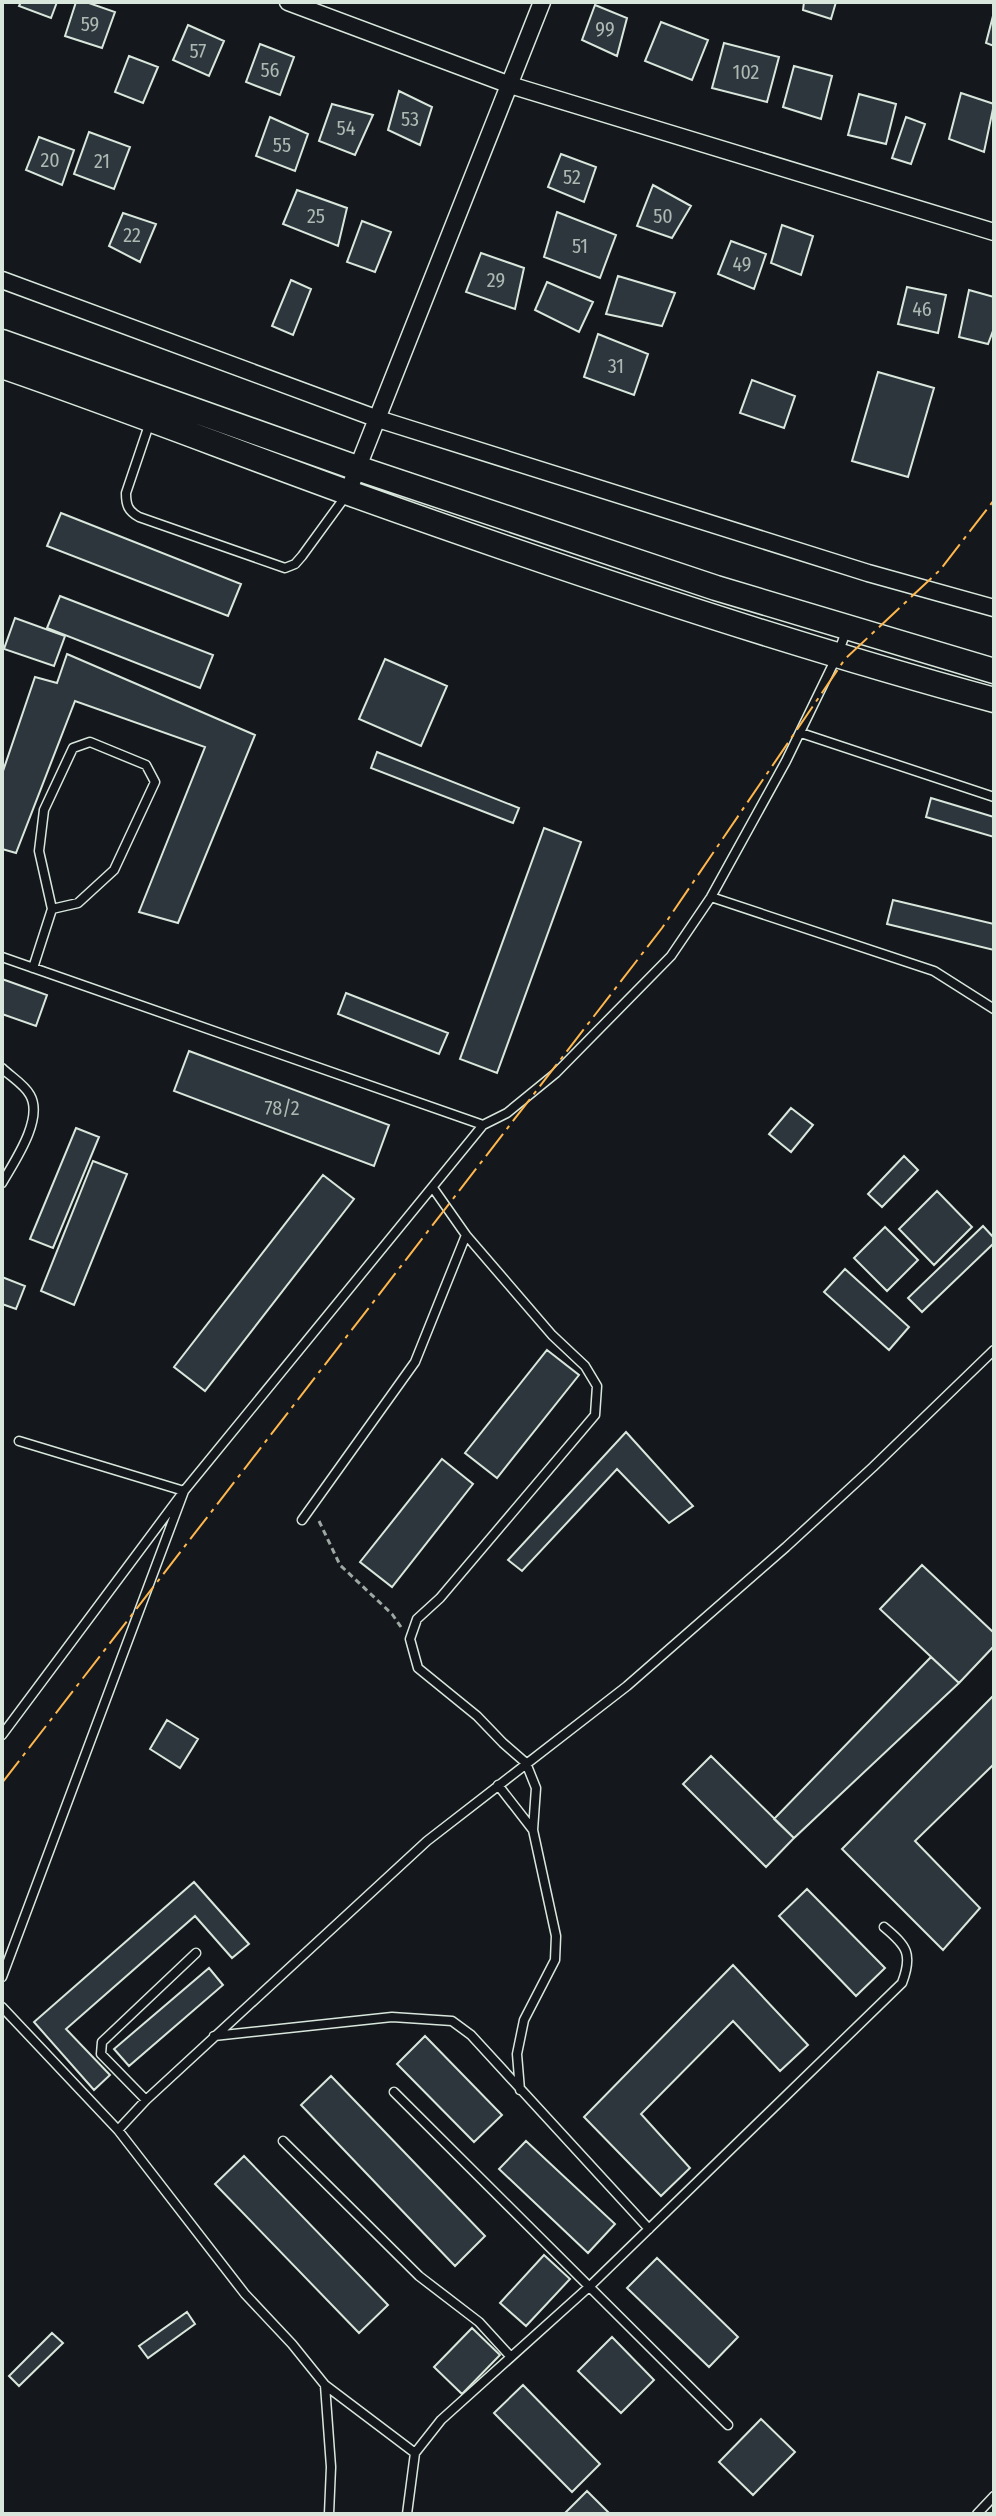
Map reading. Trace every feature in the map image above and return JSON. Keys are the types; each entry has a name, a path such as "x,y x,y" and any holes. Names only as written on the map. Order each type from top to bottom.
{"main road":[{"path":"2,342 357,468 716,588 994,671"},
{"path":"2,366 151,417 348,492 689,610 994,700"}],"street":[{"path":"288,2 510,85 994,232"},
{"path":"348,492 542,2"},
{"path":"2,280 378,419 868,573 994,608"}],"lane":[{"path":"151,417 126,493 126,504 139,517 285,568 295,564 302,556 348,492"},
{"path":"2,1735 184,1491 483,1125 507,1113 556,1073 671,956 711,897 801,733 847,627"},
{"path":"801,733 994,797"},
{"path":"33,968 52,909 39,851 44,810 73,748 90,742 146,765 155,782 114,870 78,903 52,909"},
{"path":"711,897 934,971 994,1009"},
{"path":"2,957 483,1125"},
{"path":"2,1068 30,1094 34,1110 31,1128 2,1183"},
{"path":"433,1188 466,1235 552,1335 585,1366 597,1386 595,1415 440,1598 417,1619 410,1639 418,1668 477,1716 526,1763 536,1788 533,1830 553,1922 555,1960 524,2020 517,2054 520,2090"},
{"path":"302,1520 415,1362 466,1235"},
{"path":"118,2130 214,2036 427,1841 627,1686 786,1547 994,1350"},
{"path":"19,1441 184,1491"},
{"path":"2,1977 184,1491"},
{"path":"498,1785 533,1830"},
{"path":"407,2514 415,2453 441,2420 590,2286 902,1983 908,1968 908,1953 884,1927"},
{"path":"146,2100 101,2054 102,2042 196,1953"},
{"path":"2,2007 118,2130 245,2294 325,2385 415,2453"},
{"path":"214,2036 392,2017 452,2021 471,2035 649,2229"},
{"path":"394,2092 728,2425"},
{"path":"283,2141 419,2276 479,2322 511,2357"},
{"path":"325,2385 331,2467 329,2514"},
{"path":"977,2514 994,2496"}],"path":[{"path":"313,1506 340,1565 392,1614 410,1639"}],"building":[{"path":"21,2 57,2 51,18 19,6"},
{"path":"76,2 86,2 115,12 102,48 65,36"},
{"path":"804,2 836,2 831,19 803,10"},
{"path":"595,5 627,18 617,56 582,40"},
{"path":"994,12 994,46 986,43"},
{"path":"661,22 708,40 692,80 645,61"},
{"path":"188,25 224,41 209,76 173,60"},
{"path":"724,43 779,57 767,102 712,88"},
{"path":"260,44 294,57 280,95 246,82"},
{"path":"129,56 158,67 143,103 115,92"},
{"path":"794,66 832,76 821,119 783,107"},
{"path":"399,91 432,107 420,145 388,130"},
{"path":"961,93 994,104 984,152 949,139"},
{"path":"859,94 896,104 886,144 848,135"},
{"path":"332,104 373,115 355,155 319,141"},
{"path":"270,117 308,134 295,171 256,156"},
{"path":"906,117 925,124 911,164 892,158"},
{"path":"89,132 130,147 114,189 74,174"},
{"path":"39,137 74,150 62,185 26,170"},
{"path":"561,154 596,167 584,202 548,187"},
{"path":"653,185 691,206 672,238 637,226"},
{"path":"297,190 347,208 338,246 283,224"},
{"path":"557,212 616,235 600,278 544,257"},
{"path":"123,213 156,224 140,262 109,246"},
{"path":"362,221 391,232 375,272 347,262"},
{"path":"782,225 813,236 801,275 771,263"},
{"path":"731,241 766,254 754,289 718,274"},
{"path":"481,253 524,268 515,309 466,292"},
{"path":"618,276 675,293 662,326 606,314"},
{"path":"291,280 311,289 293,335 272,326"},
{"path":"547,282 593,302 579,332 535,310"},
{"path":"907,287 946,295 938,333 898,324"},
{"path":"969,290 994,297 994,328 988,344 959,337"},
{"path":"598,334 648,354 634,395 584,377"},
{"path":"878,372 934,388 908,477 852,461"},
{"path":"752,380 795,396 784,428 740,413"},
{"path":"61,513 241,584 228,616 47,546"},
{"path":"60,596 213,655 200,688 47,628"},
{"path":"15,618 65,636 54,666 4,649"},
{"path":"67,654 255,735 178,923 139,912 205,747 75,701 16,853 2,849 2,774 35,677 57,683"},
{"path":"385,659 447,686 421,746 359,719"},
{"path":"377,752 519,808 513,823 371,768"},
{"path":"931,798 994,817 994,837 926,817"},
{"path":"544,828 581,842 497,1073 460,1059"},
{"path":"893,900 994,924 994,950 887,924"},
{"path":"2,979 47,995 36,1026 2,1014"},
{"path":"346,993 448,1033 439,1054 338,1014"},
{"path":"189,1051 389,1125 374,1166 174,1091"},
{"path":"791,1108 813,1125 791,1152 769,1134"},
{"path":"76,1128 99,1137 53,1248 30,1239"},
{"path":"904,1156 918,1170 882,1207 868,1194"},
{"path":"93,1161 127,1174 74,1305 41,1291"},
{"path":"323,1175 354,1199 205,1391 174,1367"},
{"path":"937,1191 972,1227 934,1265 899,1229"},
{"path":"983,1226 994,1238 994,1243 922,1312 908,1298"},
{"path":"885,1227 918,1260 887,1291 854,1258"},
{"path":"845,1269 909,1327 889,1350 824,1292"},
{"path":"2,1277 25,1286 16,1309 2,1304"},
{"path":"547,1350 579,1375 497,1478 465,1453"},
{"path":"626,1432 693,1506 669,1523 617,1469 522,1571 508,1560"},
{"path":"442,1459 473,1484 392,1587 360,1562"},
{"path":"922,1565 994,1633 994,1646 959,1683 880,1609"},
{"path":"931,1657 959,1683 794,1838 774,1819"},
{"path":"994,1695 994,1764 915,1841 980,1908 943,1950 842,1849"},
{"path":"167,1720 198,1739 180,1768 150,1749"},
{"path":"711,1756 794,1838 766,1867 683,1784"},
{"path":"194,1882 249,1944 232,1958 195,1916 66,2029 110,2075 94,2090 34,2022"},
{"path":"807,1889 885,1968 856,1996 779,1916"},
{"path":"733,1965 808,2045 780,2071 733,2021 641,2114 690,2168 661,2196 584,2117"},
{"path":"209,1968 223,1985 129,2066 114,2049"},
{"path":"425,2036 502,2115 474,2142 397,2064"},
{"path":"331,2076 485,2236 455,2266 301,2105"},
{"path":"526,2141 615,2224 588,2253 499,2169"},
{"path":"244,2156 388,2305 359,2333 215,2184"},
{"path":"544,2255 570,2279 526,2326 500,2303"},
{"path":"657,2258 738,2337 709,2367 627,2288"},
{"path":"187,2312 195,2324 148,2358 139,2346"},
{"path":"472,2328 500,2355 462,2394 434,2367"},
{"path":"52,2333 63,2343 19,2386 9,2376"},
{"path":"612,2337 654,2380 621,2413 578,2371"},
{"path":"523,2385 600,2464 572,2492 494,2413"},
{"path":"761,2419 795,2452 753,2495 719,2462"},
{"path":"587,2491 610,2514 564,2514"}],"power":[{"path":"2,1783 662,928 845,659 940,570 994,500"}]}
